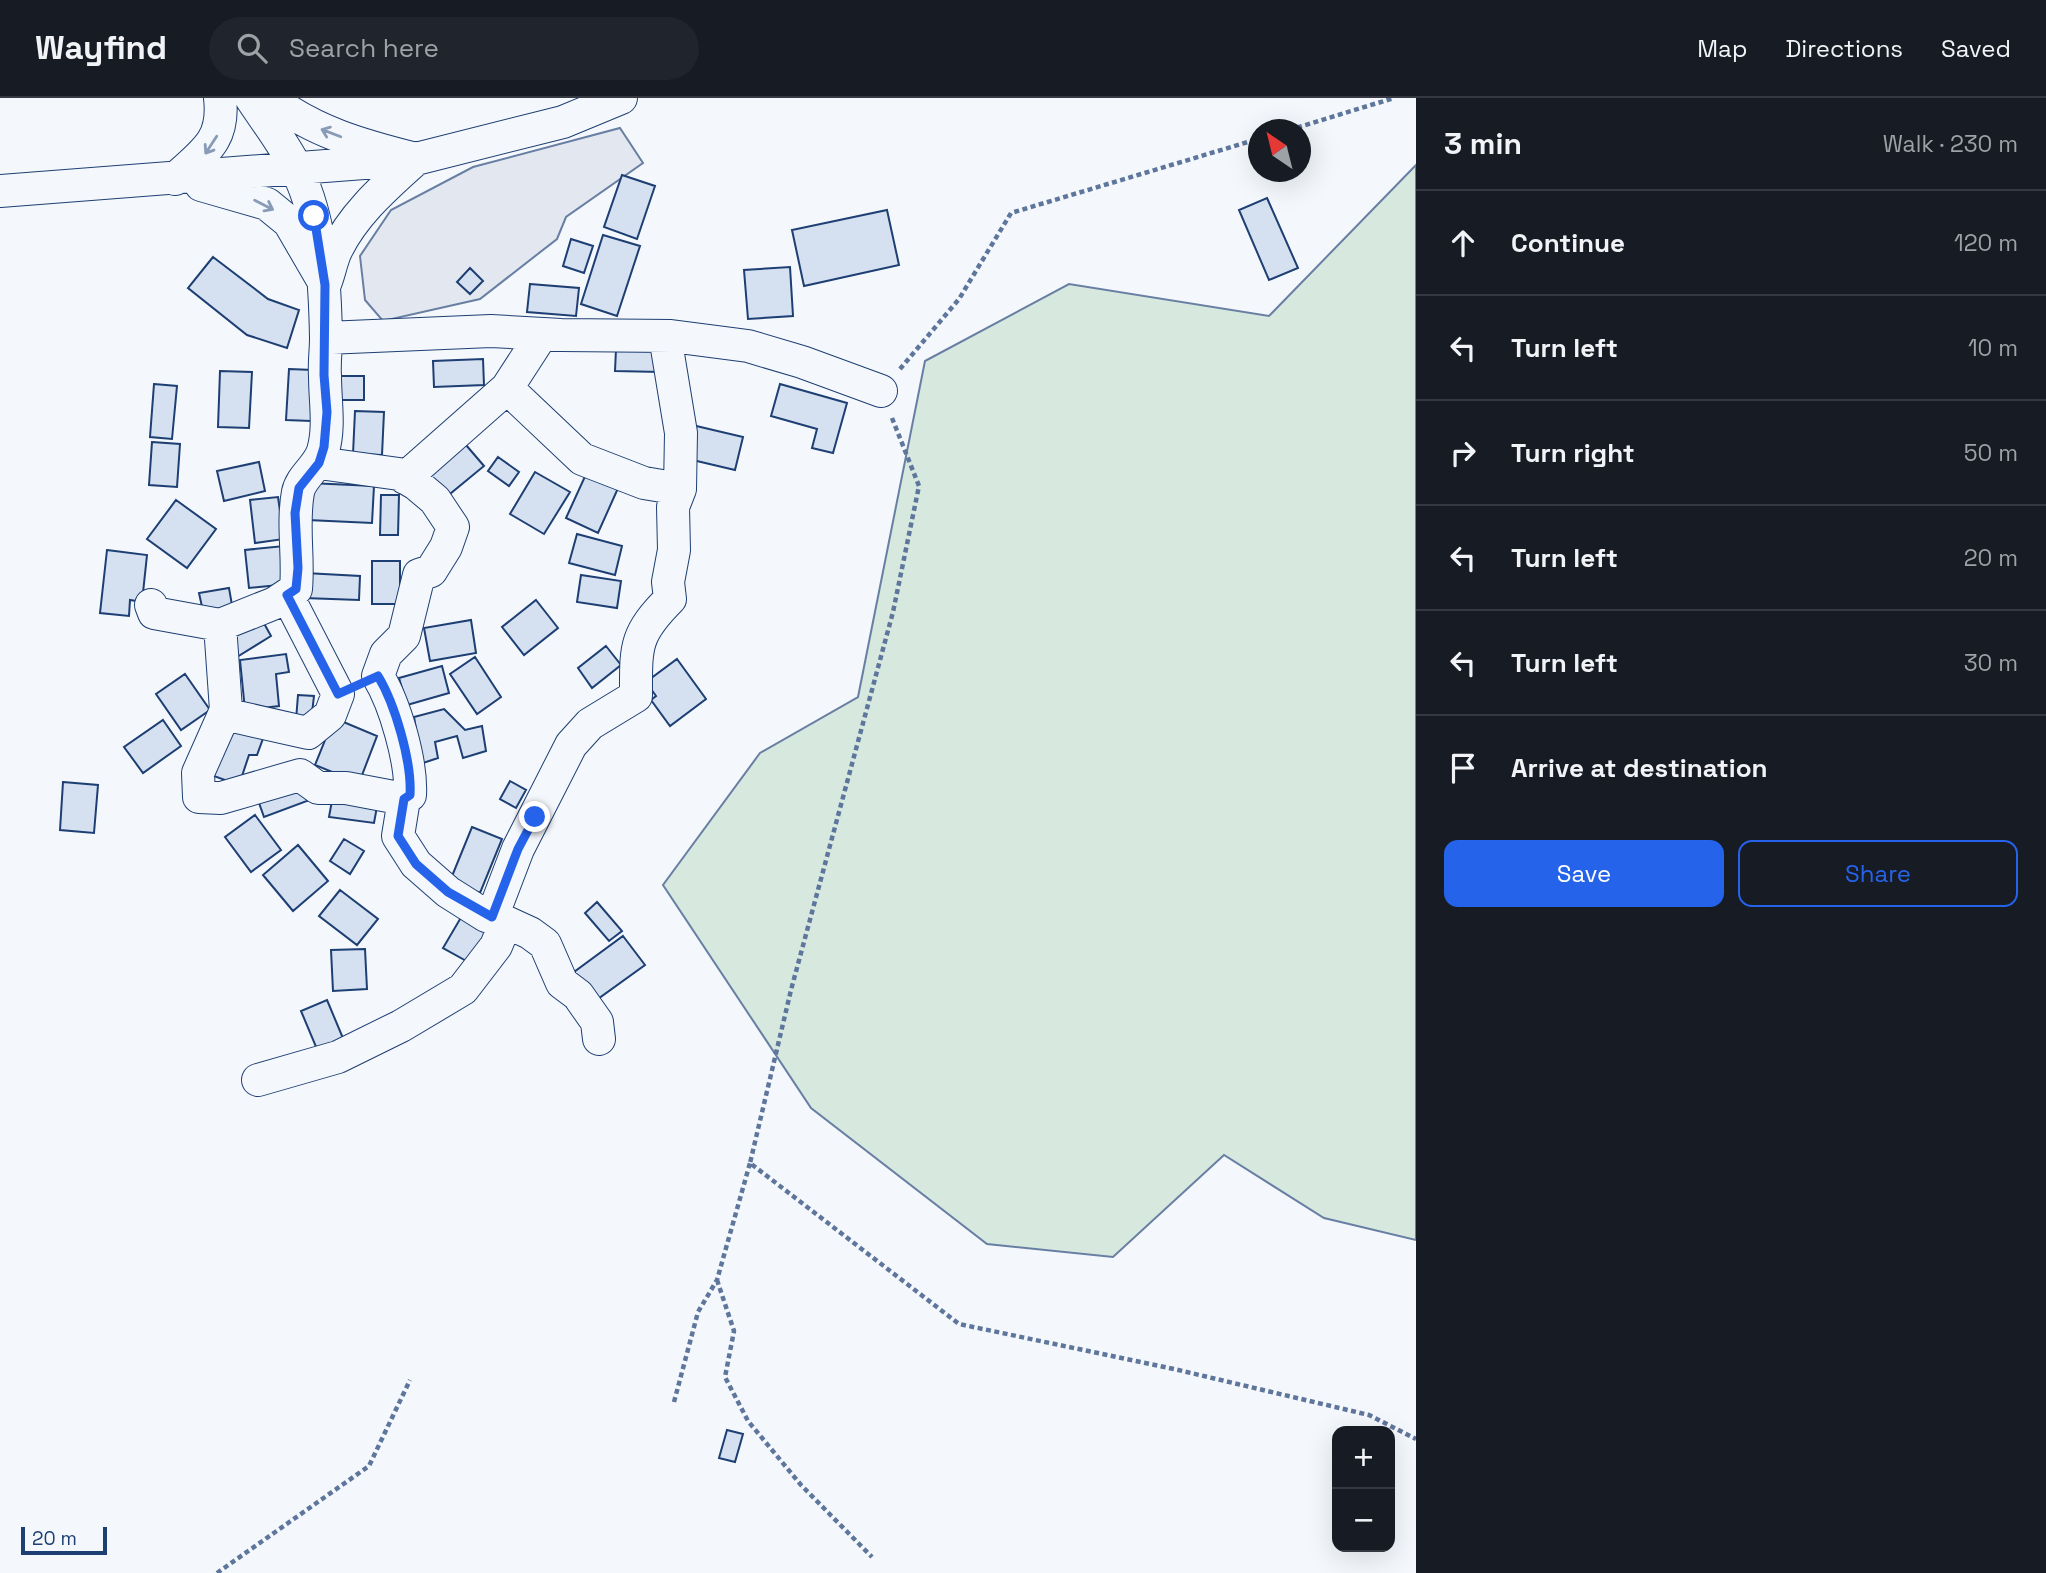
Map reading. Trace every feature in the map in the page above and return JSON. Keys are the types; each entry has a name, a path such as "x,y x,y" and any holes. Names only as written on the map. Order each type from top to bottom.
{"street":[{"path":"176,179 205,154 214,142 220,128 220,98"},
{"path":"151,606 154,613 220,625 296,589 298,568 295,513 299,488 319,463 324,447 327,412 324,375 325,285 314,216 297,170 251,98"},
{"path":"270,98 313,126 367,147 416,159"},
{"path":"0,191 416,159 563,122 621,98"},
{"path":"325,285 336,253 353,223 383,189 416,159"},
{"path":"176,179 235,193 267,204 289,222 325,285"},
{"path":"326,338 491,331 665,336 748,346 802,362 881,391"},
{"path":"405,478 507,388 542,334"},
{"path":"258,1080 338,1057 401,1026 463,989 496,946 499,919 518,849 571,745 590,724 636,696 636,661 640,635 670,599 668,582 674,550 673,507 680,488 681,433 665,336"},
{"path":"507,388 582,459 644,483 680,488"},
{"path":"224,714 308,733 330,715 338,694 378,676 386,654 404,636 419,575 431,571 446,547 453,527 435,500 405,478 398,474 319,463"},
{"path":"287,595 338,694"},
{"path":"220,625 226,710 198,773 200,797 221,798 300,775 318,788 346,788 404,799 410,795 411,775 388,693 378,676"},
{"path":"404,799 398,836 416,864 448,892 530,933 545,944 562,983 578,995 597,1022 599,1039"}],"path":[{"path":"1311,123 1394,98"},
{"path":"674,1402 698,1312 717,1280 750,1163 791,989 893,612 919,486 881,391 960,299 1011,212 1248,142"},
{"path":"750,1163 959,1324 1174,1369 1369,1415 1416,1439"},
{"path":"717,1280 734,1331 725,1377 748,1421 801,1485 872,1557"},
{"path":"217,1573 369,1466 410,1380"}],"shaded area":[{"path":"620,128 643,163 566,217 557,239 480,299 383,321 365,300 360,256 391,210 473,167"},
{"path":"1416,165 1416,1240 1324,1218 1224,1155 1113,1257 987,1244 811,1108 663,885 760,753 858,697 925,361 1069,284 1269,316"}],"building":[{"path":"622,175 655,186 637,239 604,227"},
{"path":"1267,198 1298,268 1269,280 1239,210"},
{"path":"887,210 899,265 804,286 792,230"},
{"path":"603,235 640,246 617,316 581,304"},
{"path":"571,239 593,246 584,273 563,266"},
{"path":"213,257 268,299 299,310 287,348 247,335 188,288"},
{"path":"790,267 793,316 748,319 744,270"},
{"path":"470,268 483,281 470,294 457,282"},
{"path":"530,284 579,288 576,316 527,312"},
{"path":"616,349 662,350 661,372 615,371"},
{"path":"483,359 484,385 434,387 433,361"},
{"path":"289,369 313,370 311,421 286,420"},
{"path":"220,371 252,372 249,428 218,427"},
{"path":"334,376 364,376 364,400 335,400"},
{"path":"154,384 177,386 172,439 150,437"},
{"path":"780,384 847,403 833,453 812,448 817,429 771,416"},
{"path":"355,411 384,412 382,455 353,454"},
{"path":"692,425 743,437 735,470 684,458"},
{"path":"460,438 484,466 445,498 422,470"},
{"path":"152,442 180,444 177,487 149,485"},
{"path":"498,457 519,472 509,486 488,471"},
{"path":"259,462 265,491 224,501 217,471"},
{"path":"535,472 570,492 544,534 510,514"},
{"path":"587,472 619,486 598,533 566,518"},
{"path":"309,483 374,486 372,523 308,520"},
{"path":"381,495 399,495 398,535 380,535"},
{"path":"278,497 284,539 255,543 250,500"},
{"path":"176,500 216,529 187,568 147,539"},
{"path":"577,534 622,546 615,575 569,563"},
{"path":"284,546 289,584 249,588 245,550"},
{"path":"107,550 147,555 142,602 130,600 129,616 100,613"},
{"path":"372,561 400,561 400,604 372,604"},
{"path":"305,573 360,576 359,600 304,598"},
{"path":"581,575 621,581 617,608 577,602"},
{"path":"229,588 233,611 204,616 199,593"},
{"path":"536,600 558,628 524,655 502,627"},
{"path":"261,618 271,636 237,657 226,640"},
{"path":"471,620 476,653 430,661 424,628"},
{"path":"606,646 621,665 592,688 578,668"},
{"path":"286,654 289,672 276,674 279,706 245,710 240,660"},
{"path":"475,657 501,697 477,714 450,674"},
{"path":"677,659 706,699 670,726 651,700 656,696 646,682"},
{"path":"442,666 449,693 407,705 399,678"},
{"path":"185,674 210,710 181,730 156,694"},
{"path":"298,695 314,696 311,721 296,720"},
{"path":"444,709 465,730 482,726 486,751 463,758 457,736 435,742 438,758 417,765 409,732 416,729 414,717"},
{"path":"334,718 377,736 359,783 315,765"},
{"path":"163,720 181,746 143,773 124,747"},
{"path":"227,720 265,733 257,755 249,755 239,785 208,774"},
{"path":"510,781 526,790 516,808 500,799"},
{"path":"63,782 98,785 94,833 60,830"},
{"path":"301,784 307,801 264,817 258,800"},
{"path":"333,795 378,801 374,823 329,817"},
{"path":"255,815 281,850 251,872 225,837"},
{"path":"472,827 502,839 480,893 450,881"},
{"path":"344,839 364,851 350,874 330,861"},
{"path":"298,845 328,881 293,911 263,875"},
{"path":"340,890 378,919 357,945 319,916"},
{"path":"597,902 622,931 609,941 585,913"},
{"path":"463,914 489,929 470,963 443,948"},
{"path":"623,936 645,965 595,1001 574,972"},
{"path":"365,949 367,989 333,991 331,950"},
{"path":"327,1000 345,1043 319,1054 301,1011"},
{"path":"727,1430 743,1434 735,1462 719,1458"}],"route":[{"path":"314,216 325,285 324,375 327,412 324,447 319,463 299,488 295,513 298,568 296,589 287,595 338,694 378,676 388,693 411,775 410,795 404,799 398,836 416,864 448,892 492,917 518,849 535,817"}]}
